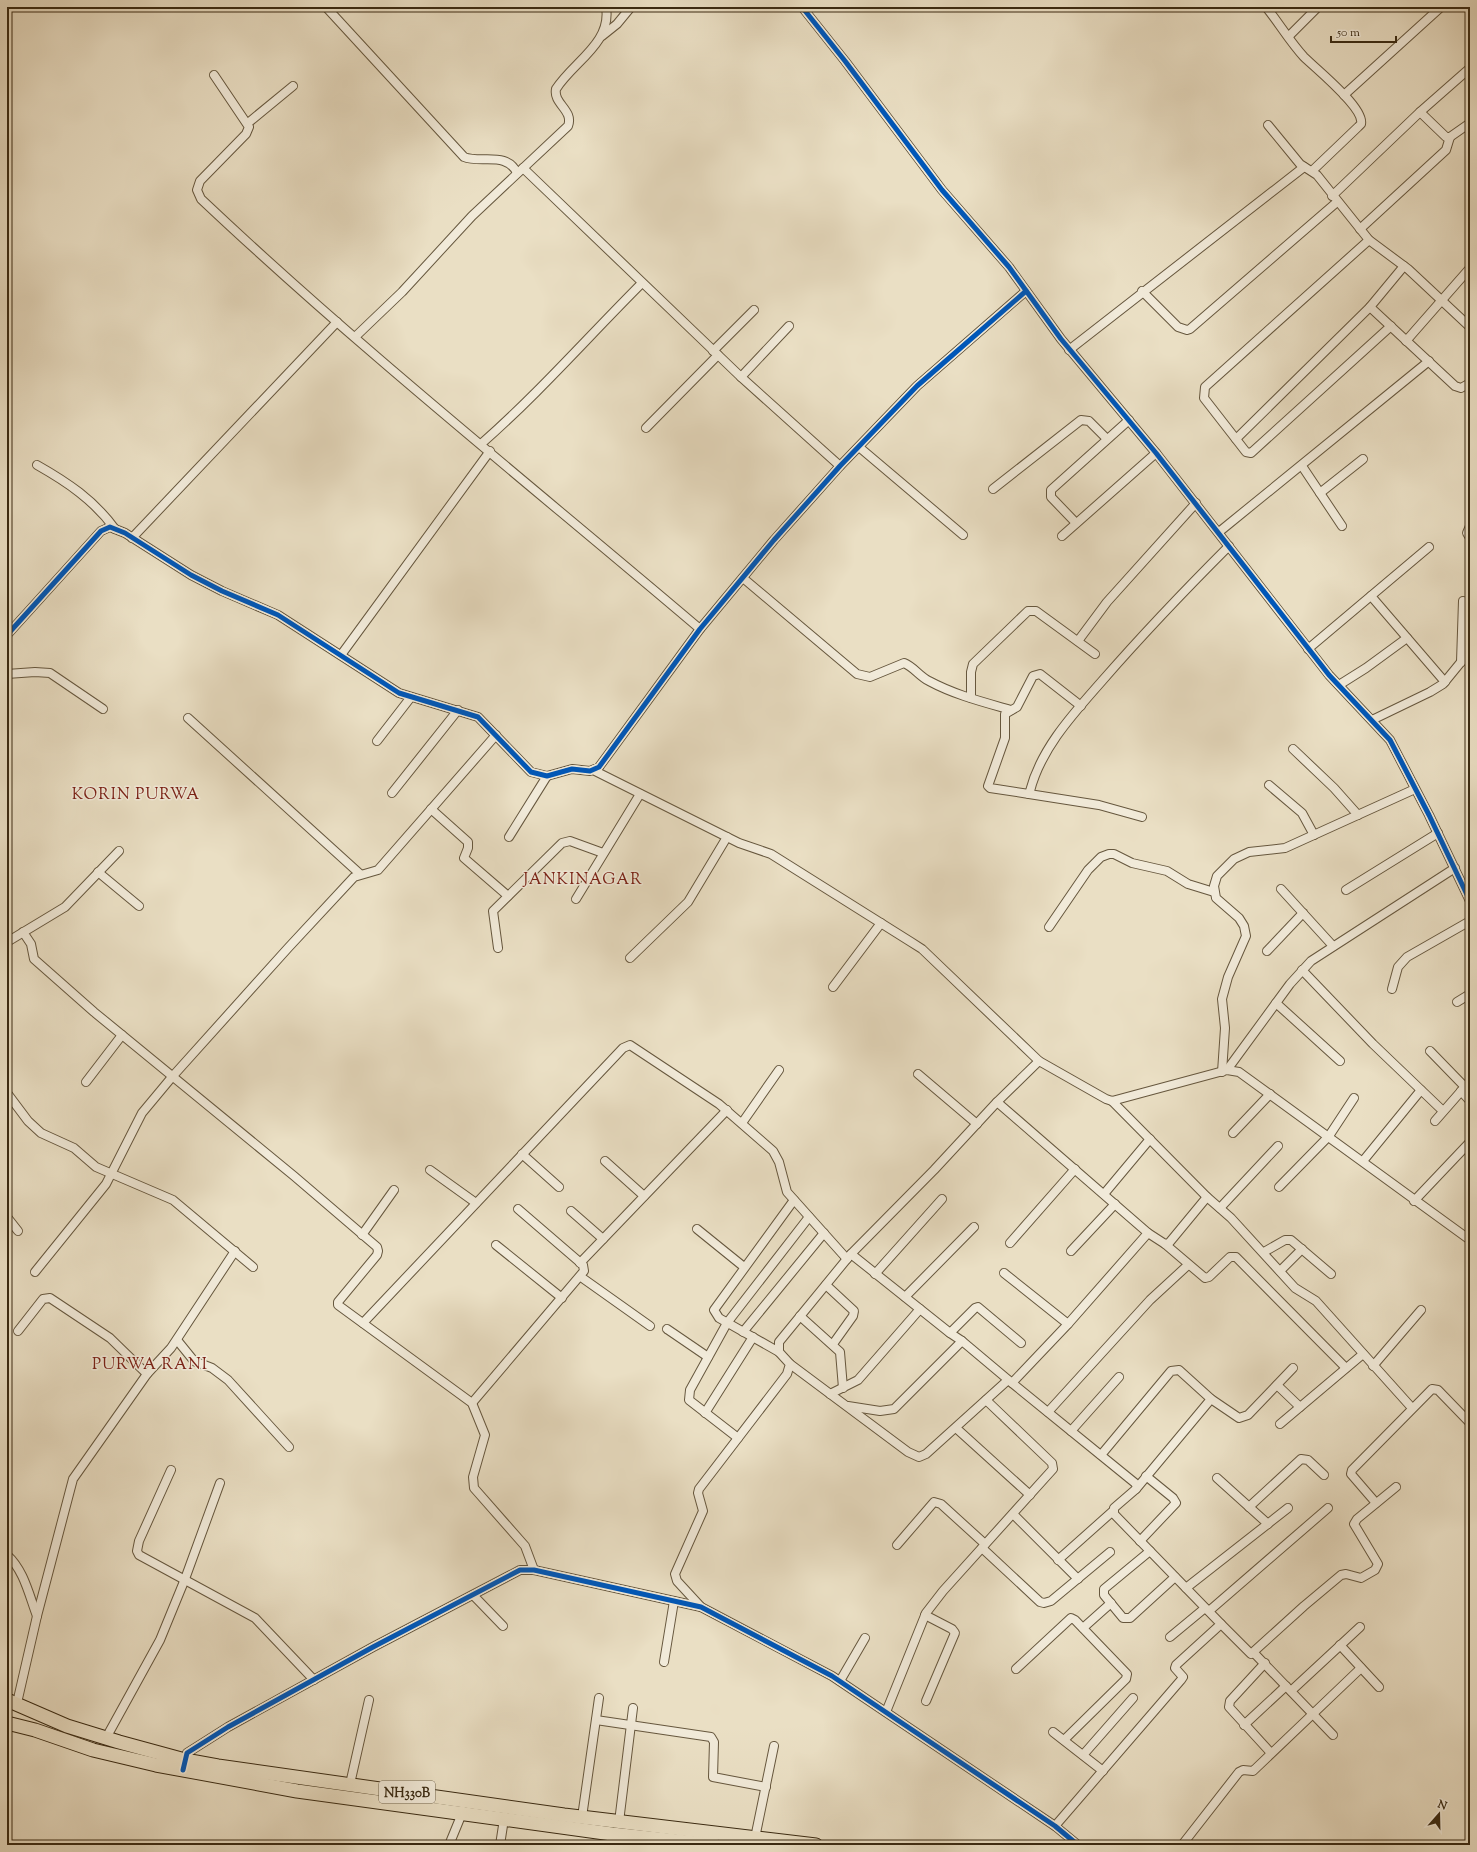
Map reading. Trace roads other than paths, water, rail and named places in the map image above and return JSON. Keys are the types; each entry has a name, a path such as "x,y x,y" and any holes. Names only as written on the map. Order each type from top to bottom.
{"highway":[{"name":"NH330B","path":"12,1701 67,1726 184,1765 297,1791 504,1819 698,1840 755,1838 816,1845"},
{"name":"NH330B","path":"7,1723 35,1730 93,1750 184,1765 350,1784 619,1822 715,1845"}],"street":[{"path":"326,7 464,157 496,159 507,162 520,170 715,353 840,466"},
{"path":"600,38 608,18 606,7"},
{"path":"355,337 402,292 472,216 568,126 570,122 568,113 557,98 556,88 600,38 616,24 631,7"},
{"path":"802,7 845,61 942,190 1009,267 1069,350 1129,420 1196,503 1308,649 1372,720 1396,750 1470,901"},
{"path":"1266,7 1304,57 1327,77 1344,95 1361,117 1360,124 1327,158 1312,171"},
{"path":"1289,36 1318,7"},
{"path":"1344,95 1441,7"},
{"path":"1142,291 1178,327 1187,330 1190,328 1335,199 1420,112 1470,68"},
{"path":"214,75 248,123 248,130 246,134 200,181 198,185 198,194 201,199 253,248 410,386 490,451 700,629"},
{"path":"248,123 293,86"},
{"path":"1420,112 1444,136 1450,137"},
{"path":"1360,229 1446,150 1450,137 1470,123"},
{"path":"1268,125 1304,167 1312,171 1369,240 1404,266 1470,327"},
{"path":"1069,350 1142,291 1304,167"},
{"path":"1369,240 1205,388 1204,398 1246,452 1251,453 1390,326"},
{"path":"1236,439 1370,307 1404,266"},
{"path":"1406,340 1470,268"},
{"path":"481,444 544,385 567,359 642,283"},
{"path":"593,770 599,767 700,629 840,466 922,382 1026,291"},
{"path":"1370,307 1458,388 1464,387 1470,383"},
{"path":"646,428 754,310"},
{"path":"132,538 336,322"},
{"path":"741,377 789,326"},
{"path":"1219,532 1302,466 1429,361"},
{"path":"993,489 1081,420 1089,421 1107,439"},
{"path":"1076,523 1051,497 1051,490 1129,420"},
{"path":"859,447 963,535"},
{"path":"341,655 490,451"},
{"path":"1062,536 1156,453"},
{"path":"1320,493 1363,460"},
{"path":"36,465 63,479 92,501 115,529"},
{"path":"1302,466 1342,526"},
{"path":"1078,641 1107,602 1196,503"},
{"path":"1470,526 1467,533 1470,538"},
{"path":"7,635 101,531 110,527 132,538 191,575 222,591 278,615 399,693 478,717 531,772 547,776 572,769 593,770 727,837 771,854 922,949 1039,1061 1112,1101 1264,1252 1295,1288 1316,1301 1412,1408"},
{"path":"1029,794 1049,747 1081,706 1170,606 1229,546"},
{"path":"1308,649 1429,547"},
{"path":"743,578 857,674 870,678 904,663 910,665 929,681 971,698 1011,710"},
{"path":"1371,596 1445,682"},
{"path":"1462,662 1463,601"},
{"path":"971,698 971,672 973,664 1028,611 1036,611 1095,654"},
{"path":"1339,685 1407,638"},
{"path":"1372,720 1430,692 1445,682 1470,651"},
{"path":"7,674 35,672 50,674 103,709"},
{"path":"1081,706 1040,674 1033,676 1019,704 1007,712 1004,716 1004,738 988,786 990,788 1099,805 1142,817"},
{"path":"377,741 411,697"},
{"path":"392,793 458,710"},
{"path":"188,718 360,874"},
{"path":"35,1272 112,1174 142,1113 172,1077 354,877 378,870 496,735"},
{"path":"1293,748 1334,788 1358,815"},
{"path":"509,837 547,776"},
{"path":"1269,785 1302,813 1314,835"},
{"path":"1225,1071 1225,1028 1222,999 1228,977 1246,936 1244,926 1239,918 1216,898 1214,892 1217,876 1234,859 1255,850 1285,848 1416,789"},
{"path":"576,899 640,794"},
{"path":"431,809 468,842 468,848 464,858 508,896"},
{"path":"1346,890 1438,833"},
{"path":"630,958 688,902 727,837"},
{"path":"498,948 493,911 562,843 570,841 604,853"},
{"path":"7,942 65,907 119,851"},
{"path":"1049,927 1091,866 1101,856 1109,854 1114,854 1132,863 1167,871 1188,884 1214,892"},
{"path":"1225,1071 1302,970 1333,946 1455,868"},
{"path":"98,872 139,906"},
{"path":"1281,889 1333,946"},
{"path":"1267,951 1302,913"},
{"path":"1392,989 1398,967 1406,958 1470,921"},
{"path":"833,987 881,923"},
{"path":"23,932 30,944 34,958 122,1035 294,1176 377,1247 378,1253 338,1302 338,1305 472,1403 485,1435 472,1477 472,1483 474,1488 525,1546 534,1570"},
{"path":"1302,970 1373,1044 1443,1111"},
{"path":"1458,1002 1470,994"},
{"path":"1276,1003 1340,1061"},
{"path":"86,1082 122,1035"},
{"path":"363,1323 623,1048 630,1045 727,1110 742,1123 777,1156 783,1183 787,1192 824,1233 849,1257 875,1274 950,1333 962,1340 1135,1483 1137,1486 1136,1489"},
{"path":"1430,1051 1465,1086 1470,1101"},
{"path":"779,1352 779,1342 849,1257 997,1102 1039,1061"},
{"path":"742,1123 779,1070"},
{"path":"1112,1101 1225,1071 1239,1072 1363,1161 1414,1201 1470,1240"},
{"path":"918,1074 977,1124"},
{"path":"1435,1121 1465,1086"},
{"path":"1363,1161 1421,1090"},
{"path":"7,1093 28,1121 40,1133 74,1148 93,1166 173,1200 235,1250 253,1267"},
{"path":"1233,1133 1270,1094"},
{"path":"1279,1187 1329,1136 1354,1098"},
{"path":"997,1102 1148,1233 1165,1244 1202,1276 1209,1277 1230,1257 1236,1257 1346,1368"},
{"path":"580,1263 727,1110"},
{"path":"1104,1194 1150,1139"},
{"path":"1414,1201 1470,1142"},
{"path":"1220,1208 1278,1146"},
{"path":"522,1154 559,1187"},
{"path":"605,1161 644,1196"},
{"path":"1010,1244 1075,1169"},
{"path":"430,1170 476,1203"},
{"path":"362,1235 394,1190"},
{"path":"1165,1244 1169,1243 1208,1197"},
{"path":"875,1274 942,1199"},
{"path":"794,1200 714,1310 719,1318 779,1352 790,1364 846,1406 908,1452 919,1456 926,1454 986,1400 1010,1381 1068,1324 1148,1233"},
{"path":"1071,1251 1115,1204"},
{"path":"472,1403 581,1277 585,1268 518,1209"},
{"path":"571,1211 603,1239"},
{"path":"7,1217 18,1231"},
{"path":"738,1438 689,1400 689,1394 727,1323 809,1217"},
{"path":"905,1297 974,1227"},
{"path":"697,1229 744,1267"},
{"path":"743,1332 824,1233"},
{"path":"1264,1252 1288,1240 1302,1249 1331,1274"},
{"path":"496,1245 562,1298"},
{"path":"1280,1271 1302,1249"},
{"path":"12,1701 37,1616 73,1479 147,1374 177,1340 235,1250"},
{"path":"1048,1412 1150,1300 1188,1265"},
{"path":"1004,1273 1068,1324"},
{"path":"581,1277 650,1326"},
{"path":"826,1284 854,1311 853,1316 833,1344"},
{"path":"18,1331 43,1299 50,1298 110,1338 147,1374"},
{"path":"950,1333 975,1308 978,1307 1021,1343"},
{"path":"830,1394 858,1380 920,1309"},
{"path":"1374,1366 1422,1310"},
{"path":"800,1316 833,1344 840,1352 843,1388"},
{"path":"667,1328 708,1357"},
{"path":"705,1413 753,1337"},
{"path":"177,1340 194,1361 212,1368 228,1380 289,1447"},
{"path":"846,1406 880,1411 894,1409 962,1340"},
{"path":"1280,1424 1363,1354"},
{"path":"701,1607 677,1581 675,1574 703,1511 698,1493 699,1489 787,1374 790,1364"},
{"path":"1101,1455 1171,1371 1179,1370 1211,1399 1235,1417 1244,1418 1293,1368"},
{"path":"1071,1431 1119,1377"},
{"path":"1277,1385 1300,1407"},
{"path":"1376,1503 1352,1474 1352,1470 1412,1408 1434,1388 1438,1390 1470,1423"},
{"path":"1058,1560 1136,1489 1211,1399"},
{"path":"886,1712 925,1615 943,1591 1052,1472 1054,1466 986,1400"},
{"path":"956,1428 1030,1496"},
{"path":"1249,1507 1301,1459 1308,1460 1324,1475"},
{"path":"171,1470 139,1541 137,1551 143,1558 185,1579 255,1618 314,1680"},
{"path":"1140,1540 1176,1503 1173,1498 1146,1476"},
{"path":"1217,1478 1268,1524"},
{"path":"106,1738 160,1640 185,1579 220,1483"},
{"path":"1254,1653 1304,1606 1341,1576 1346,1574 1361,1578 1376,1570 1378,1564 1354,1524 1357,1519 1396,1487"},
{"path":"897,1545 934,1502 942,1504 1040,1602 1044,1603 1051,1601 1110,1552"},
{"path":"1186,1588 1288,1508"},
{"path":"1170,1638 1207,1610 1328,1508"},
{"path":"1113,1511 1248,1652 1254,1653 1265,1663 1333,1735"},
{"path":"1013,1514 1078,1579"},
{"path":"1150,1551 1106,1586 1103,1592 1123,1618 1130,1618 1175,1577"},
{"path":"7,1555 21,1573 37,1616"},
{"path":"184,1765 187,1753 195,1746 314,1680 520,1570 534,1570 701,1607 820,1668 1055,1826 1078,1845"},
{"path":"473,1595 503,1626"},
{"path":"664,1662 674,1601"},
{"path":"1083,1628 1111,1603"},
{"path":"925,1615 952,1629 955,1634 926,1702"},
{"path":"1016,1668 1068,1618 1073,1618 1127,1674 1128,1676 1064,1740"},
{"path":"1055,1826 1181,1680 1183,1677 1176,1672 1176,1665 1221,1624"},
{"path":"1244,1725 1360,1627"},
{"path":"840,1681 865,1638"},
{"path":"1340,1645 1379,1687"},
{"path":"1265,1663 1229,1704 1231,1711 1271,1753"},
{"path":"1182,1845 1239,1772 1243,1770 1253,1771 1361,1668"},
{"path":"582,1817 599,1698"},
{"path":"1082,1755 1133,1698"},
{"path":"350,1784 369,1700"},
{"path":"619,1822 633,1708"},
{"path":"596,1720 711,1737 714,1742 713,1777 766,1787"},
{"path":"1053,1732 1103,1771"},
{"path":"755,1838 774,1746"},
{"path":"449,1845 468,1801"},
{"path":"500,1845 504,1819"}],"district":[{"name":"KORIN PURWA","path":"136,793"},
{"name":"JANKINAGAR","path":"583,878"},
{"name":"PURWA RANI","path":"150,1363"}]}
